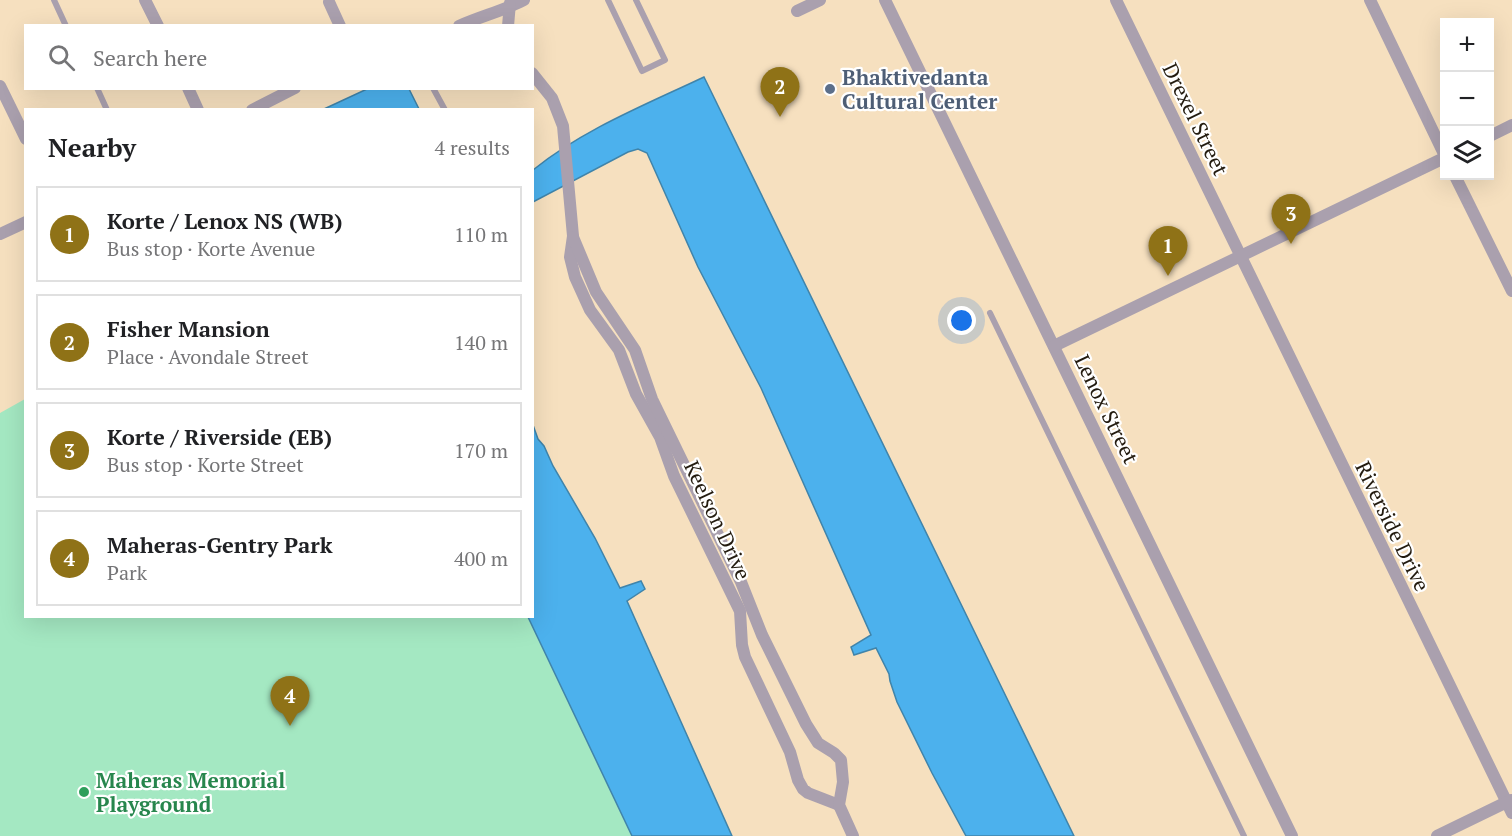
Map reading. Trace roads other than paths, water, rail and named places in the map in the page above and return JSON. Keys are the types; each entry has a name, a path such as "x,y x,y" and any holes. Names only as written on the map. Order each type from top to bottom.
{"street":[{"path":"145,0 157,24"},
{"path":"464,24 524,0"},
{"path":"797,11 820,0"},
{"name":"Lenox Street","path":"885,0 1292,836"},
{"name":"Drexel Street","path":"1116,0 1240,256"},
{"path":"1370,0 1440,148"},
{"path":"329,2 339,24"},
{"path":"508,24 510,4"},
{"name":"Keelson Drive","path":"534,76 557,107 564,133 573,236 570,257 575,278 590,310 619,350 636,394 660,438 674,476 740,611 745,657 790,752 798,780 808,794 839,806 843,782 841,760 818,743 806,724 762,635 741,582 652,399 635,350 596,292 573,236"},
{"path":"0,86 24,135"},
{"path":"189,90 197,108"},
{"path":"256,108 291,90"},
{"path":"1494,134 1512,124"},
{"path":"1054,346 1440,158"},
{"path":"1457,180 1512,291"},
{"path":"0,234 24,223"},
{"name":"Riverside Drive","path":"1240,256 1510,805"},
{"path":"1437,836 1510,805"},
{"path":"839,806 853,836"}],"lane":[{"path":"54,0 65,24"},
{"path":"608,0 642,71 665,60 636,0"},
{"path":"98,90 106,108"},
{"path":"434,90 444,108"},
{"path":"990,313 1244,836"}],"water":[{"path":"704,77 1074,836 966,836 897,702 889,674 876,648 854,655 851,647 871,635 761,388 698,267 647,153 638,149 628,152 534,201 534,169 573,142"},
{"path":"365,90 410,90 418,108 326,108"},
{"path":"534,428 620,588 641,581 645,589 627,601 732,836 632,836 528,618 534,618"}],"place":[{"name":"Bhaktivedanta Cultural Center","path":"830,89"},
{"name":"Fisher Mansion","path":"780,117"},
{"name":"Korte / Riverside (EB)","path":"1291,244"},
{"name":"Korte / Lenox NS (WB)","path":"1168,276"},
{"name":"Maheras-Gentry Park","path":"290,726"},
{"name":"Maheras Memorial Playground","path":"84,792"}]}
